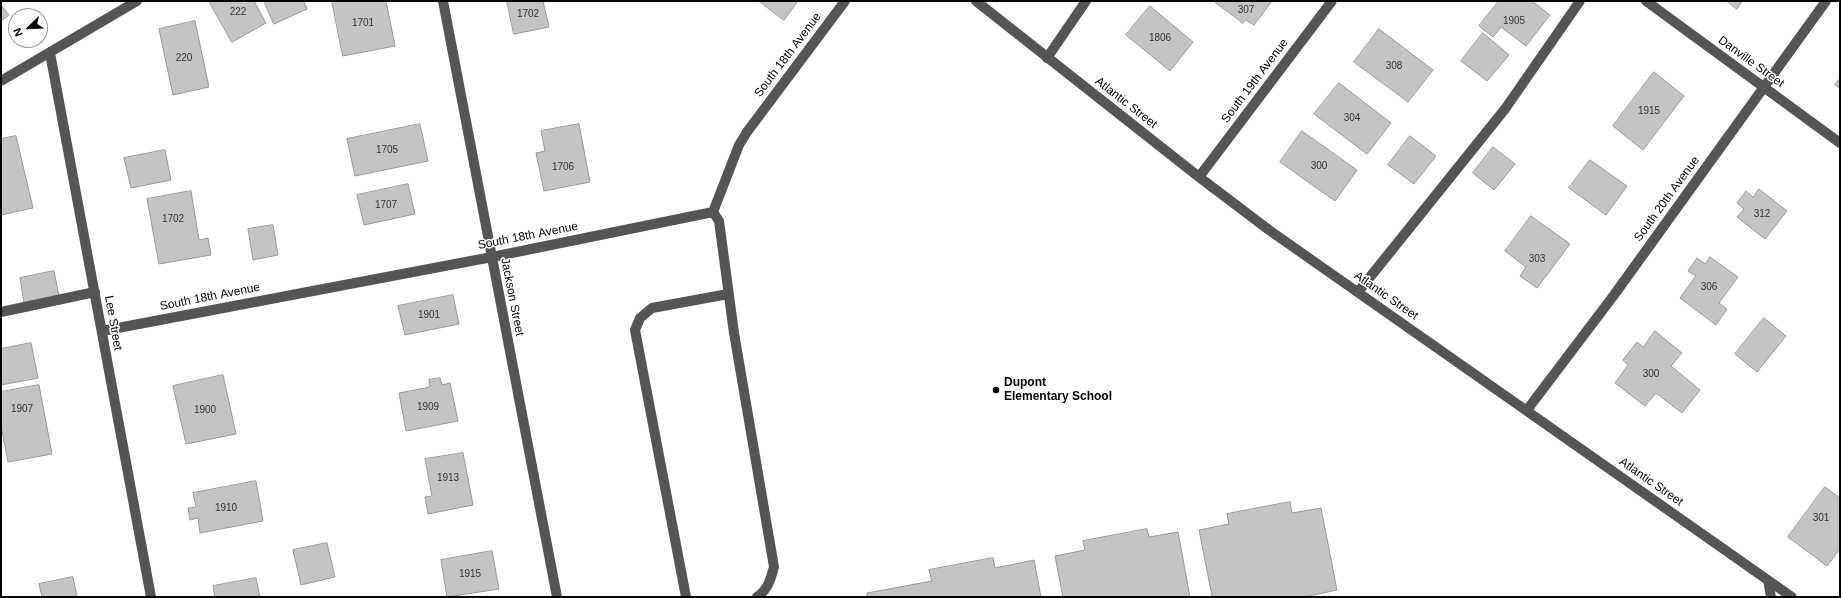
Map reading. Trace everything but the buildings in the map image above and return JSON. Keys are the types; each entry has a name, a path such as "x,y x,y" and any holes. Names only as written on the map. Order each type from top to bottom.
{"street":[{"path":"1,81 137,1"},
{"name":"Jackson Street","path":"443,1 557,597"},
{"name":"South 18th Avenue","path":"102,331 492,257 713,212 740,145 747,132 845,1"},
{"name":"Atlantic Street","path":"976,1 1199,177 1269,230 1792,597"},
{"path":"1047,58 1086,1"},
{"name":"South 19th Avenue","path":"1199,177 1332,1"},
{"path":"1358,292 1505,109 1580,1"},
{"name":"Danville Street","path":"1646,1 1840,143"},
{"name":"South 20th Avenue","path":"1527,410 1614,295 1826,1"},
{"name":"Lee Street","path":"50,53 151,597"},
{"path":"713,212 719,221 728,294 774,567 771,580 762,594 757,597"},
{"path":"1,312 95,292"},
{"path":"686,597 635,330 640,318 652,308 728,294"},
{"path":"1768,580 1771,597"}],"place":[{"name":"Dupont Elementary School","path":"996,390"}]}
